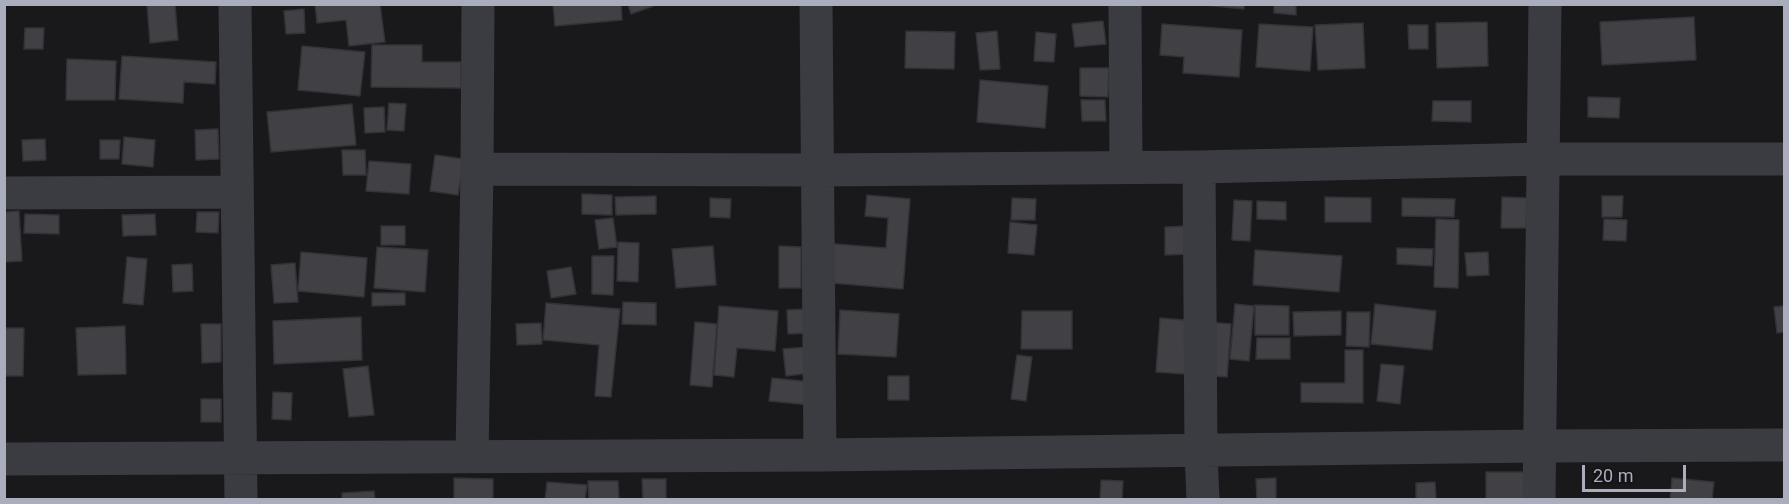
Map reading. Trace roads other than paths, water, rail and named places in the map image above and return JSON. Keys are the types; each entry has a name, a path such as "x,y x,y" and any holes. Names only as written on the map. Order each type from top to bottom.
{"street":[{"path":"235,4 242,500"},
{"path":"472,456 477,169 477,4"},
{"path":"816,4 820,455"},
{"path":"1125,4 1126,166"},
{"path":"1539,500 1545,4"},
{"path":"477,169 818,170 1199,167 1543,159 1785,159"},
{"path":"1199,167 1203,500"},
{"path":"4,193 236,192"},
{"path":"4,459 820,455 1785,445"}]}
